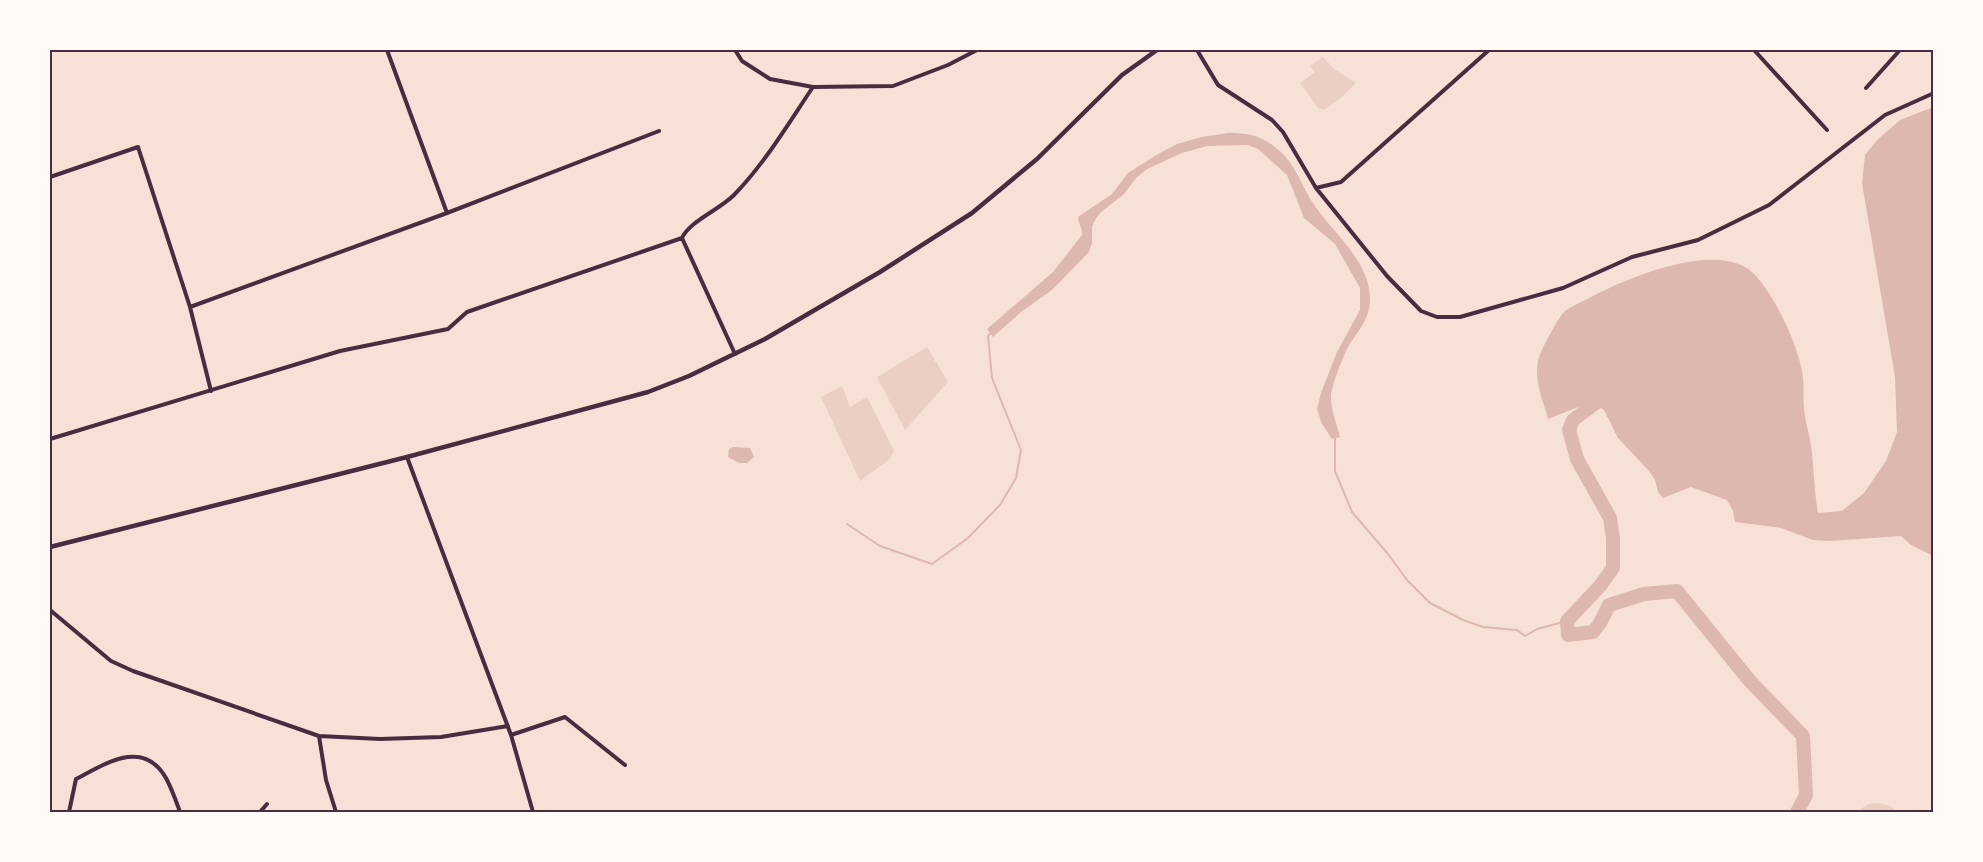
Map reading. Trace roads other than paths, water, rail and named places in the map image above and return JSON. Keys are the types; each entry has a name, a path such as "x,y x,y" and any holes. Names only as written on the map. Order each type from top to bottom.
{"street":[{"path":"387,50 447,213"},
{"path":"735,50 742,61 770,79 813,87 893,86 948,65 977,50"},
{"path":"50,547 407,457 648,392 690,376 765,339 880,272 972,213 1037,159 1122,75 1157,50"},
{"path":"1197,50 1218,85 1272,120 1282,132 1316,188 1387,276 1421,311 1437,317 1460,317 1563,288 1632,257 1698,240 1769,205 1885,115 1934,93"},
{"path":"1316,188 1341,182 1489,50"},
{"path":"1754,50 1827,130"},
{"path":"1866,88 1900,50"},
{"path":"50,439 340,351 448,328 467,312 682,238 687,228 713,212 734,195 770,153 813,87"},
{"path":"190,306 447,213 659,131"},
{"path":"50,177 138,147 190,306 211,392"},
{"path":"682,238 735,354"},
{"path":"407,457 508,726 533,813"},
{"path":"50,610 118,664 319,736 380,739 441,737 508,726"},
{"path":"511,735 565,717 625,765"},
{"path":"319,736 326,780 336,813"},
{"path":"69,813 76,779 100,765 130,756 151,762 158,768 165,777 180,813"},
{"path":"260,813 267,804"}],"waterway":[{"path":"847,524 880,546 932,564 968,538 1000,505 1016,478 1021,450 992,378 988,336 993,331"},
{"path":"1610,397 1604,397 1573,420 1569,430 1577,459 1610,518 1613,568 1600,586 1567,621 1568,635 1593,632 1609,605 1644,594 1677,591 1749,680 1803,736 1806,795 1797,812"},
{"path":"1335,436 1335,471 1352,512 1407,580 1430,603 1463,620 1483,627 1517,630 1525,636 1537,629 1567,621"}]}
